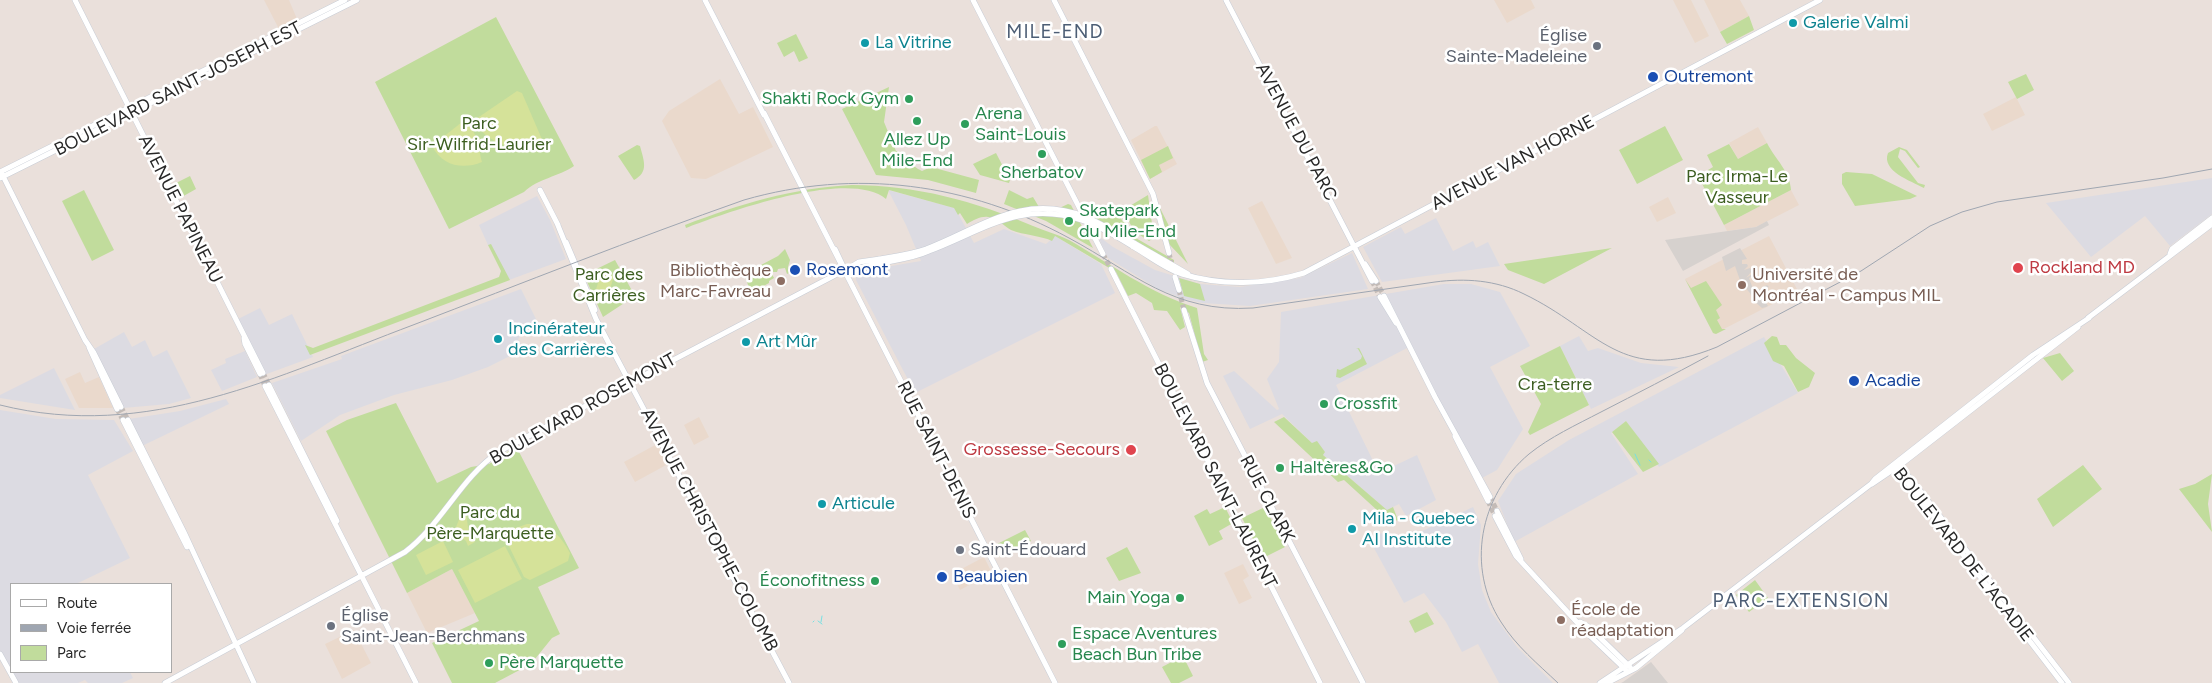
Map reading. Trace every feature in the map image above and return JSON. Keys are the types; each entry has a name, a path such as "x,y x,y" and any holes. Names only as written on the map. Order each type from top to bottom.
{"main road":[{"name":"AVENUE PAPINEAU","path":"75,0 261,374"},
{"name":"BOULEVARD SAINT-JOSEPH EST","path":"130,111 345,0"},
{"name":"BOULEVARD SAINT-JOSEPH EST","path":"1,174 357,0"},
{"name":"RUE SAINT-DENIS","path":"705,0 1055,683"},
{"path":"973,0 1103,254"},
{"path":"1054,0 1143,174 1152,194 1169,253"},
{"name":"AVENUE DU PARC","path":"1226,0 1374,281"},
{"name":"AVENUE VAN HORNE","path":"1192,277 1243,283 1288,277 1310,270 1820,0"},
{"path":"1,174 88,347 90,355 119,408"},
{"name":"AVENUE CHRISTOPHE-COLOMB","path":"540,190 557,223 582,288 600,325 789,683"},
{"name":"BOULEVARD ROSEMONT","path":"166,683 363,576 416,543 435,524 464,482 491,457 631,381 844,271 881,261 928,252 998,220 1029,214 1055,214 1080,219 1098,226 1133,244 1176,271 1192,277"},
{"path":"2170,254 2172,249 2212,218"},
{"path":"1607,683 1678,635 1683,628 1896,465 2033,355 2089,318 2170,254 2175,253 2212,224"},
{"name":"BOULEVARD SAINT-LAURENT","path":"1110,269 1320,683"},
{"path":"1175,277 1179,290"},
{"path":"1382,296 1489,499"},
{"name":"RUE CLARK","path":"1184,310 1206,384 1363,683"},
{"path":"267,385 330,507 416,683"},
{"path":"126,420 178,531 199,567 254,683"},
{"name":"BOULEVARD DE L'ACADIE","path":"1896,465 2062,683"},
{"name":"BOULEVARD DE L'ACADIE","path":"1896,465 2069,683"},
{"path":"1496,513 1521,560 1538,581 1578,620 1585,630 1628,669"},
{"path":"0,654 10,672"},
{"path":"1600,683 1628,669"}],"shaded area":[{"path":"264,0 289,0 297,19 279,29"},
{"path":"1494,0 1531,0 1535,8 1507,23"},
{"path":"1673,0 1691,0 1709,36 1695,43"},
{"path":"1704,0 1740,0 1749,16 1720,32"},
{"path":"720,79 739,114 753,107 773,147 706,179 691,178 662,121 669,111"},
{"path":"2016,97 2025,115 1992,131 1983,114"},
{"path":"1157,126 1177,164 1150,179 1131,140"},
{"path":"1758,127 1767,143 1738,159 1729,143"},
{"path":"2212,178 2212,214 2170,246 2145,216 2091,257 2046,203"},
{"path":"888,190 955,208 974,243 1004,229 1046,244 1055,236 1101,264 1115,293 915,393 856,280 856,277 862,271 921,261 906,225"},
{"path":"1791,190 1799,205 1756,227 1727,231 1724,225"},
{"path":"537,196 550,220 566,259 509,280 488,245 479,225"},
{"path":"1668,197 1676,213 1657,222 1649,207"},
{"path":"1262,201 1292,258 1276,264 1248,208"},
{"path":"1436,218 1453,251 1473,241 1476,248 1488,242 1500,266 1382,282 1363,247 1401,227 1405,234"},
{"path":"1767,221 1769,225 1683,271 1665,240 1756,227"},
{"name":"Université de Montréal - Campus MIL","path":"1769,236 1798,291 1714,334 1685,279"},
{"path":"1101,238 1113,247 1155,270 1200,284 1240,287 1300,278 1352,253 1368,289 1250,306 1202,303 1158,289 1108,258 1099,239"},
{"path":"1740,248 1747,259 1742,260 1742,264 1747,264 1748,266 1744,270 1750,268 1752,271 1746,278 1754,273 1755,275 1749,278 1753,289 1755,291 1760,289 1764,292 1763,287 1767,285 1769,287 1765,288 1765,292 1761,295 1768,306 1766,307 1762,308 1753,300 1750,293 1741,283 1735,266 1726,271 1722,257"},
{"path":"1444,284 1471,284 1500,292 1530,346 1490,367 1523,429 1497,470 1482,478 1409,347 1336,385 1379,473 1417,455 1436,500 1406,516 1399,504 1387,510 1323,455 1325,452 1323,450 1312,443 1282,414 1250,429 1223,376 1234,371 1277,410 1279,409 1267,379 1279,362 1281,312"},
{"path":"521,289 536,319 518,339 522,346 516,353 488,367 452,380 394,395 340,415 301,441 272,383 342,359 341,356"},
{"path":"260,308 269,325 292,314 313,357 264,375 238,319"},
{"path":"124,332 132,347 145,340 153,357 167,350 191,398 169,404 123,408 94,349"},
{"path":"1579,336 1588,351 1598,348 1641,363 1679,367 1591,409 1560,346"},
{"path":"1764,337 1798,393 1659,467 1626,421 1611,433 1638,474 1514,542 1498,501 1516,474 1569,440"},
{"path":"245,351 257,377 222,391 211,370 226,363 225,359"},
{"path":"54,368 75,410 0,398 0,395"},
{"path":"80,372 85,383 99,377 113,408 79,408 65,379"},
{"path":"226,399 229,404 142,446 129,419 180,411"},
{"path":"0,410 56,419 114,420 133,451 88,475 130,558 78,583 10,583 10,670 0,651"},
{"path":"699,417 709,437 694,445 684,425"},
{"path":"657,444 668,464 635,482 624,462"},
{"path":"1473,507 1481,525 1478,564 1482,590 1491,612 1517,647 1553,683 1499,683 1478,644 1462,652 1446,622 1424,593 1404,603 1369,539 1382,533 1387,535 1393,545"},
{"path":"984,557 992,573 960,590 952,574"},
{"path":"1243,564 1249,576 1243,580 1252,598 1239,604 1224,573"},
{"path":"452,569 475,613 427,633 407,593"},
{"path":"354,630 371,663 342,679 325,644"},
{"path":"1651,662 1668,683 1621,683 1623,682"},
{"path":"12,673 130,673 133,678 122,683 88,683 85,680 78,683 17,683"}],"green space":[{"path":"1749,16 1754,30 1727,44 1720,32"},
{"name":"Parc Sir-Wilfrid-Laurier","path":"496,17 574,166 449,229 375,82"},
{"path":"796,34 808,58 799,62 794,51 784,57 777,43"},
{"path":"2026,74 2034,90 2017,99 2008,82"},
{"path":"889,87 884,122 896,151 922,171 931,167 979,180 976,193 928,180 876,175 842,109"},
{"path":"517,91 522,93 544,144 524,148 504,145 487,136 473,121"},
{"path":"462,122 474,133 482,162 460,166 447,162 436,153 432,146"},
{"path":"1665,126 1683,160 1637,184 1619,150"},
{"name":"Parc Irma-Le Vasseur","path":"1767,143 1785,171 1791,190 1724,225 1700,180 1710,175 1708,170 1713,167 1707,155 1729,144 1738,159"},
{"path":"637,145 640,146 644,170 634,180 618,156"},
{"path":"1168,146 1173,158 1159,165 1162,172 1150,179 1141,160"},
{"path":"1899,147 1907,150 1920,167 1918,168 1905,151 1900,149 1898,157 1918,183 1925,185 1924,188 1898,175 1889,165 1888,153"},
{"path":"996,153 1010,180 1009,183 980,175 973,164"},
{"path":"1846,172 1872,174 1917,196 1910,199 1855,206 1842,184 1842,174"},
{"path":"190,176 196,189 180,198 174,184"},
{"path":"852,185 899,188 944,196 989,209 1069,240 1146,286 1179,302 1197,308 1204,354 1208,360 1202,362 1189,313 1180,307 1185,327 1180,330 1167,311 1154,310 1152,303 1136,293 1128,296 1116,272 1055,236 1052,241 1016,232 992,217 980,218 967,224 960,213 958,215 954,208 889,190 886,199 869,191 845,188 818,190 729,212 686,228 685,225 726,210 787,193"},
{"path":"84,190 114,250 92,261 62,201"},
{"path":"1009,190 1027,199 1033,197 1039,207 1053,211 1068,204 1071,205 1093,248 1046,221 1004,204"},
{"path":"1148,195 1154,238 1149,241 1134,231 1123,210"},
{"path":"1159,206 1188,264 1169,244"},
{"path":"1112,208 1116,210 1123,222 1125,221 1134,237 1174,260 1174,263 1093,217"},
{"path":"491,244 510,280 310,355 305,345 313,348 499,277 501,271 488,245"},
{"path":"1612,248 1544,284 1508,270 1504,264"},
{"path":"785,249 790,260 789,273 787,274 785,268 778,269 777,272 771,272 774,278 751,293 744,274 778,256"},
{"name":"Parc des Carrières","path":"615,260 635,296 603,317 584,275"},
{"path":"601,273 614,276 607,299 594,296"},
{"path":"1179,278 1200,284 1205,301 1184,296"},
{"path":"1685,279 1691,288 1706,281 1722,305 1716,310 1720,318 1717,320 1722,329 1726,329 1716,334 1713,333"},
{"path":"1772,336 1777,337 1780,345 1786,345 1796,358 1815,373 1809,387 1798,392 1784,366 1773,361 1764,343"},
{"name":"Cra-terre","path":"1560,346 1589,405 1530,435 1528,432 1541,404 1520,366"},
{"path":"1359,348 1367,364 1340,378 1336,377 1337,369 1340,370 1361,359 1362,356 1358,349 1356,349"},
{"path":"2060,353 2074,371 2062,381 2043,358"},
{"name":"Parc du Père-Marquette","path":"396,403 437,483 471,467 489,464 515,447 517,448 579,568 538,587 560,634 552,638 531,664 495,683 452,683 432,643 479,621 452,569 407,593 326,431 347,420"},
{"path":"1284,417 1312,443 1317,441 1325,452 1323,455 1387,510 1393,507 1398,520 1390,522 1344,480 1338,482 1274,422"},
{"path":"1626,421 1659,464 1643,472 1612,432"},
{"path":"2083,465 2102,489 2053,527 2037,499"},
{"path":"2212,474 2208,504 2212,532 2179,489 2195,484"},
{"path":"1225,507 1233,523 1219,531 1223,539 1209,546 1194,516 1207,509 1210,514"},
{"path":"1265,507 1285,547 1263,558 1242,518"},
{"path":"462,512 466,513 469,534 475,542 468,546 466,541 454,532"},
{"path":"527,524 535,524 553,531 562,540 570,553 568,561 530,580 524,577 505,538 507,531"},
{"path":"1025,530 1031,541 998,557 993,546"},
{"path":"443,541 453,562 426,575 416,555"},
{"path":"505,546 522,579 475,603 458,570"},
{"path":"1127,547 1141,573 1119,581 1106,558"},
{"path":"1755,580 1768,598 1749,612 1736,595"},
{"path":"1427,612 1434,624 1415,633 1409,621"},
{"path":"1183,656 1193,676 1179,683 1171,683 1162,667"}],"waterway":[{"path":"1635,454 1640,465"},
{"path":"821,622 822,616"},
{"path":"818,621 822,624"}],"tunnel":[{"path":"1169,253 1172,267"},
{"path":"1103,254 1111,269"},
{"path":"1372,281 1380,297"},
{"path":"1376,281 1384,296"},
{"path":"1179,290 1184,310"},
{"path":"263,373 269,385"},
{"path":"260,374 265,386"},
{"path":"121,407 128,420"},
{"path":"117,409 123,420"},
{"path":"1490,497 1497,511"},
{"path":"1488,501 1495,516"}],"railway":[{"path":"0,405 55,414 108,415 160,409 211,398 312,364 744,200 786,190 827,185 869,183 910,186 951,193 991,204 1031,219 1069,238 1155,288 1200,304 1225,308 1253,308 1435,282 1480,281 1513,289 1524,294 1550,308 1613,349 1634,357 1657,360 1685,357 1717,347 1861,271 1930,226 1962,212 1997,202 2212,169"},
{"path":"1558,683 1513,639 1490,601 1484,579 1481,556 1483,534 1489,511 1499,490 1512,471 1537,448 1563,432 1708,356"}],"place":[{"name":"Galerie Valmi","path":"1793,23"},
{"name":"La Vitrine","path":"865,43"},
{"name":"Église Sainte-Madeleine","path":"1597,46"},
{"name":"Outremont","path":"1653,77"},
{"name":"Shakti Rock Gym","path":"909,99"},
{"name":"Allez Up Mile-End","path":"917,121"},
{"name":"Arena Saint-Louis","path":"965,124"},
{"name":"Sherbatov","path":"1042,154"},
{"name":"Skatepark du Mile-End","path":"1069,221"},
{"name":"Rockland MD","path":"2018,268"},
{"name":"Rosemont","path":"795,270"},
{"name":"Bibliothèque Marc-Favreau","path":"781,281"},
{"name":"Université de Montréal - Campus MIL","path":"1742,285"},
{"name":"Incinérateur des Carrières","path":"498,339"},
{"name":"Art Mûr","path":"746,342"},
{"name":"Acadie","path":"1854,381"},
{"name":"Crossfit","path":"1324,404"},
{"name":"Grossesse-Secours","path":"1131,450"},
{"name":"Haltères&Go","path":"1280,468"},
{"name":"Articule","path":"822,504"},
{"name":"Mila - Quebec AI Institute","path":"1352,529"},
{"name":"Saint-Édouard","path":"960,550"},
{"name":"Beaubien","path":"942,577"},
{"name":"Éconofitness","path":"875,581"},
{"name":"Main Yoga","path":"1180,598"},
{"name":"École de réadaptation","path":"1561,620"},
{"name":"Église Saint-Jean-Berchmans","path":"331,626"},
{"name":"Espace Aventures Beach Bun Tribe","path":"1062,644"},
{"name":"Père Marquette","path":"489,663"}],"district":[{"name":"MILE-END","path":"1055,32"},
{"name":"PARC-EXTENSION","path":"1801,601"}]}
